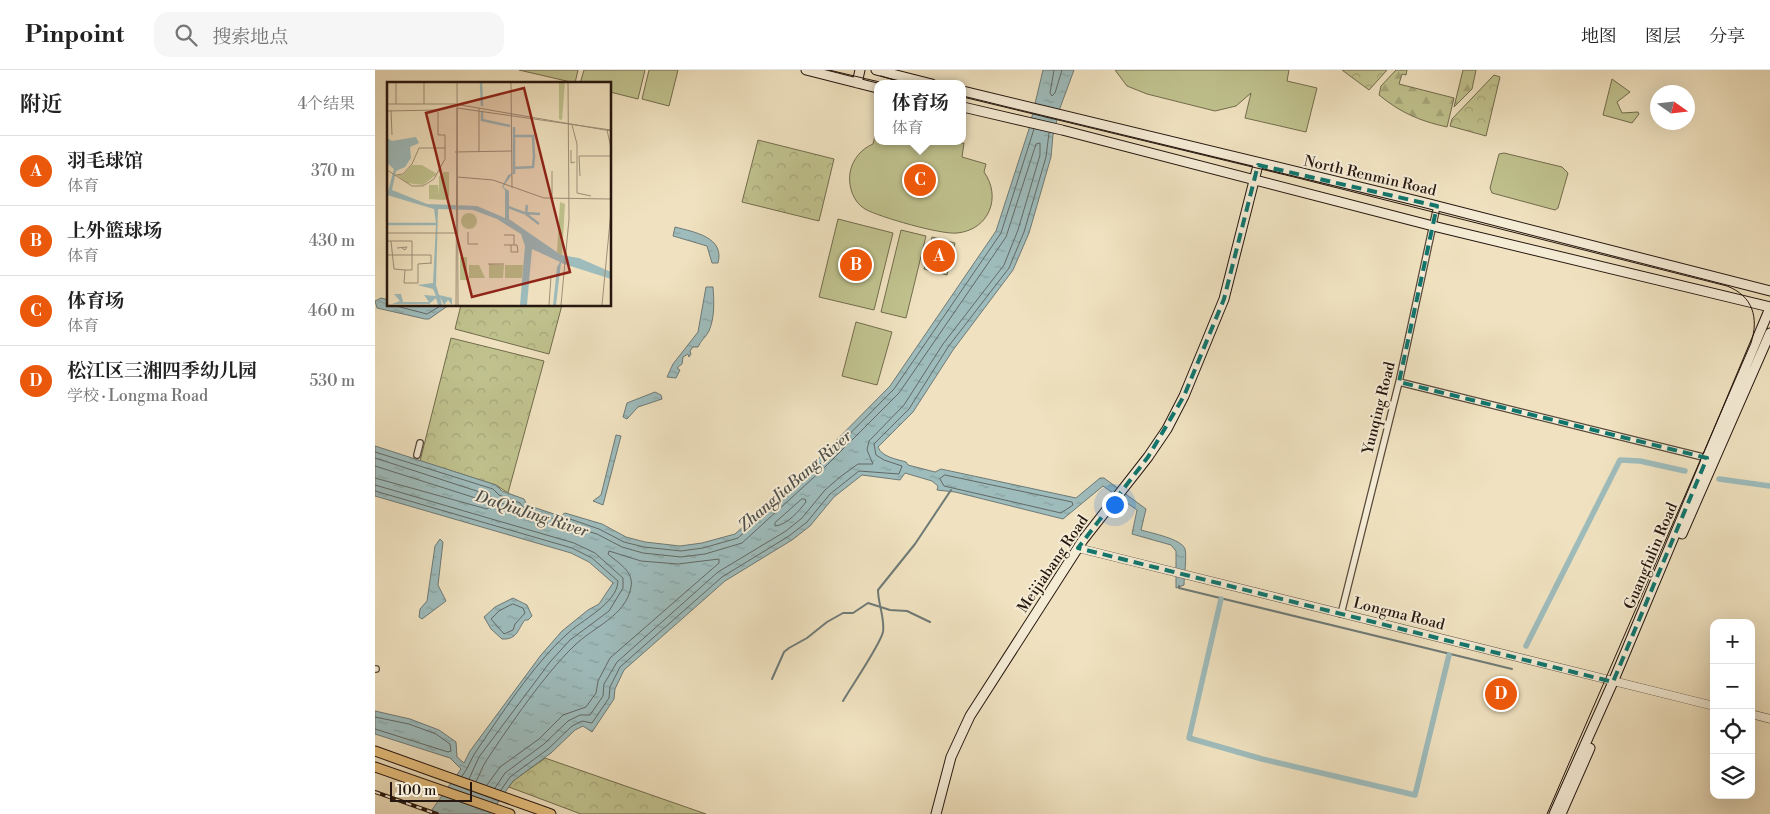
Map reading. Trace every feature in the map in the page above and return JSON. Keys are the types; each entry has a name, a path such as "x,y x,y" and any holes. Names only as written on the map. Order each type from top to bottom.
{"main road":[{"path":"806,70 874,87"},
{"path":"857,83 861,70"},
{"path":"877,70 916,80"},
{"name":"North Renmin Road","path":"966,92 1258,165 1437,206 1770,291"},
{"path":"966,108 1062,130 1433,226 1770,307"},
{"name":"Meijiabang Road","path":"936,814 951,757 970,716 1078,548 1124,489 1167,429 1184,396 1224,300 1258,165"},
{"name":"Guangfulin Road","path":"1561,814 1770,307"},
{"name":"Guangfulin Road","path":"1554,814 1770,334"},
{"path":"375,751 551,814"},
{"path":"375,766 507,813"}],"street":[{"name":"Yunqing Road","path":"1341,614 1399,382 1437,206"},
{"path":"1399,382 1707,458"},
{"path":"417,455 420,444"},
{"name":"Longma Road","path":"1078,548 1710,705"},
{"path":"1755,715 1770,719"}],"highlighted area":[{"path":"1258,165 1437,206 1399,382 1707,458 1613,682 1078,548 1148,457 1184,396 1224,299"}],"green space":[{"path":"519,70 578,70 575,82"},
{"path":"584,70 645,70 638,99 611,92 611,82 581,82"},
{"path":"649,70 678,70 669,106 642,99"},
{"path":"1115,70 1289,70 1287,81 1317,88 1306,132 1245,118 1251,93 1236,106 1215,111 1147,94 1127,86"},
{"path":"1342,70 1387,70 1369,90"},
{"path":"1396,70 1407,70 1406,75 1402,74 1399,84 1454,98 1447,127 1411,116 1379,95 1381,86"},
{"path":"1463,70 1476,70 1472,89 1454,107"},
{"path":"1494,75 1500,77 1486,136 1450,126 1452,119"},
{"path":"1612,79 1630,92 1617,102 1622,113 1638,112 1639,114 1632,123 1603,115"},
{"path":"758,140 834,159 819,221 742,202"},
{"path":"874,140 874,145 964,145 962,157 986,164 984,172 992,192 992,201 984,219 968,231 949,233 896,221 865,209 854,198 850,183 850,173 855,159 873,144"},
{"path":"1504,153 1562,167 1568,173 1558,208 1555,210 1492,193 1490,188 1499,154"},
{"path":"838,219 893,233 874,310 819,297"},
{"path":"901,230 926,236 906,318 881,312"},
{"path":"932,237 955,243 947,275 924,269"},
{"path":"461,306 562,306 549,354 455,329"},
{"path":"856,322 892,332 877,385 842,376"},
{"path":"451,338 544,361 508,493 496,485 420,461"},
{"path":"545,758 706,814 581,814 509,787 513,781"}],"water":[{"path":"1043,70 1074,70 1060,108 1053,135 1051,157 1029,233 1013,270 953,350 913,412 878,447 883,453 906,462 908,465 935,472 941,469 1076,498 1100,478 1104,478 1146,509 1141,530 1166,537 1183,545 1186,556 1184,585 1176,588 1176,551 1171,545 1132,534 1137,510 1103,486 1063,519 955,492 937,490 938,486 932,481 905,473 900,480 862,475 834,497 810,526 792,540 725,581 624,670 615,689 614,699 592,732 583,726 575,730 551,753 513,781 490,814 429,814 461,769 450,758 375,734 375,711 410,719 439,730 456,742 457,757 464,763 470,751 541,655 562,631 588,610 599,604 613,583 589,562 571,553 375,496 375,446 496,485 502,491 524,499 527,505 560,516 565,513 602,524 626,537 645,542 680,546 702,543 735,534 817,460 890,386 996,231 1029,129"},
{"path":"675,227 699,234 712,242 717,247 719,254 718,263 712,263 707,246 673,236"},
{"path":"706,287 713,287 713,315 709,331 698,347 693,347 689,357 688,354 683,357 682,364 677,368 680,370 676,378 667,377 673,364 698,332"},
{"path":"381,298 387,300 387,306 448,306 429,319 425,319 377,308 375,301"},
{"path":"655,392 661,395 662,399 638,407 627,419 623,417 627,403"},
{"path":"616,435 621,436 603,505 593,501 601,495"},
{"path":"440,539 443,542 438,585 446,601 422,619 419,617 420,609 427,601 435,546"},
{"path":"513,598 527,605 532,616 525,620 514,636 502,639 491,629 484,617 495,607"}],"waterway":[{"path":"1526,646 1620,460 1640,461 1685,471"},
{"path":"1719,479 1770,486"},
{"path":"843,701 871,656 883,632 878,590 915,544 951,490"},
{"path":"1179,586 1179,588 1512,669"},
{"path":"1221,599 1189,738 1262,759 1415,795 1449,655"},
{"path":"772,679 784,652 789,648 807,638 827,622 843,613 853,613 868,603 890,610 907,611 930,622"}],"tram line":[{"path":"829,70 874,81"},
{"path":"881,76 894,80"},
{"path":"966,98 1298,178 1727,286 1736,290 1748,302 1754,317 1751,343 1547,814"}],"railway":[{"path":"375,792 437,814"}],"place":[{"name":"体育场","path":"920,180"},
{"name":"羽毛球馆","path":"939,256"},
{"name":"上外篮球场","path":"856,265"},
{"name":"松江区三湘四季幼儿园","path":"1501,694"}],"water label":[{"name":"ZhangJiaBang River","path":"795,481"},
{"name":"DaQiuJing River","path":"532,514"}]}
